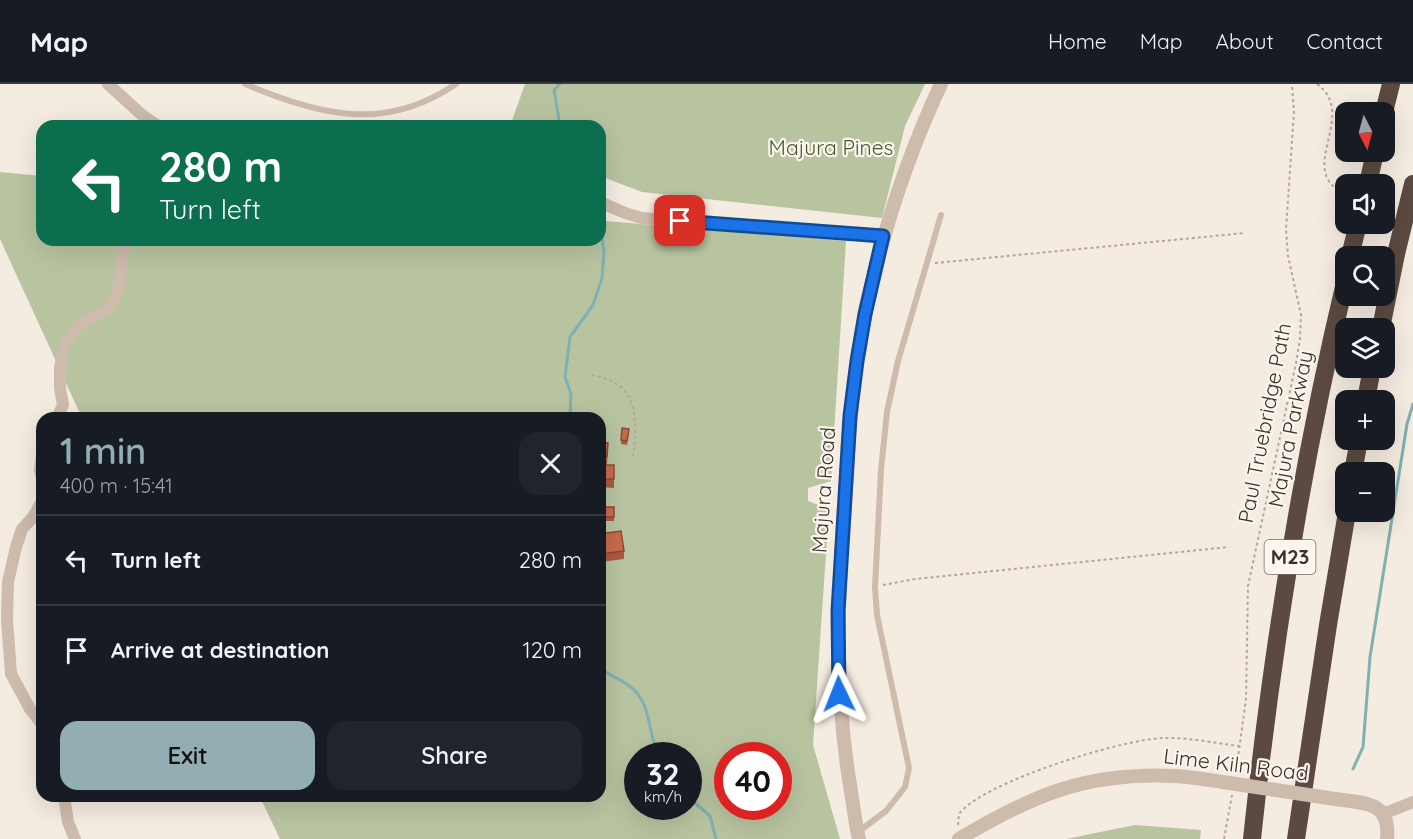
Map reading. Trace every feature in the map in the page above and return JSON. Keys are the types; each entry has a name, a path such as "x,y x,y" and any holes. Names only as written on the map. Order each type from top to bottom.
{"highway":[{"path":"1386,102 1391,84"},
{"path":"1383,318 1413,184"},
{"name":"Majura Parkway","path":"1252,839 1286,578 1324,368 1339,306"},
{"name":"M23","path":"1296,839 1345,522"}],"street":[{"path":"108,84 150,120"},
{"name":"Majura Road","path":"858,835 841,721 838,611 853,388 870,290 883,236 921,126 941,84"},
{"path":"606,205 630,215 649,219 883,236"},
{"path":"60,412 63,405 60,368 65,343 80,325 109,308 118,291 124,246"},
{"path":"36,512 22,529 16,547 8,582 7,619 12,674 36,716"},
{"name":"Lime Kiln Road","path":"961,838 1002,814 1057,789 1089,781 1146,775 1176,776 1335,799 1373,806 1383,814"},
{"path":"65,802 68,822 75,839"},
{"path":"1387,839 1388,824 1383,814 1413,802"}],"lane":[{"path":"245,84 257,86 319,109 363,115 381,115 407,109 439,95 456,84"},
{"path":"858,835 886,811 905,787 909,768 877,615 875,587 881,470 887,412 898,361 941,214"}],"path":[{"name":"Paul Truebridge Path","path":"1224,839 1239,747 1248,671 1246,615 1248,586 1296,363 1301,327 1298,294 1286,240 1294,112 1292,84"},
{"path":"1317,84 1329,97 1333,109 1323,161 1325,172 1335,187"},
{"path":"927,264 1245,233"},
{"path":"592,375 616,383 628,394 634,412 636,431 633,457"},
{"path":"875,587 915,579 1229,547"},
{"path":"961,838 958,830 959,814 974,800 1037,771 1080,756 1122,744 1163,738 1239,747"}],"green space":[{"name":"Majura Pines","path":"525,84 925,84 905,126 882,218 642,192 606,178 606,120 512,120"},
{"path":"0,172 36,175 36,246 606,246 606,221 846,241 831,481 808,488 808,501 829,509 813,745 840,839 280,839 262,802 606,802 606,412 79,412 0,239"},
{"path":"1135,825 1201,830 1200,839 1066,839"}],"building":[{"path":"622,428 629,429 627,441 621,440"},
{"path":"606,465 614,465 614,479 606,479"},
{"path":"606,507 614,507 614,517 606,517"},
{"path":"621,531 624,551 606,553 606,533"}],"waterway":[{"path":"559,120 554,90 560,84"},
{"path":"570,412 571,394 565,377 570,337 593,305 602,278 603,246"},
{"path":"1353,769 1363,747 1370,657 1407,424 1413,404"},
{"path":"606,672 629,686 641,699 645,706 654,742"},
{"path":"702,809 710,816 716,839"}],"route":[{"path":"680,221 883,236 865,314 850,416 838,611 839,694"}]}
